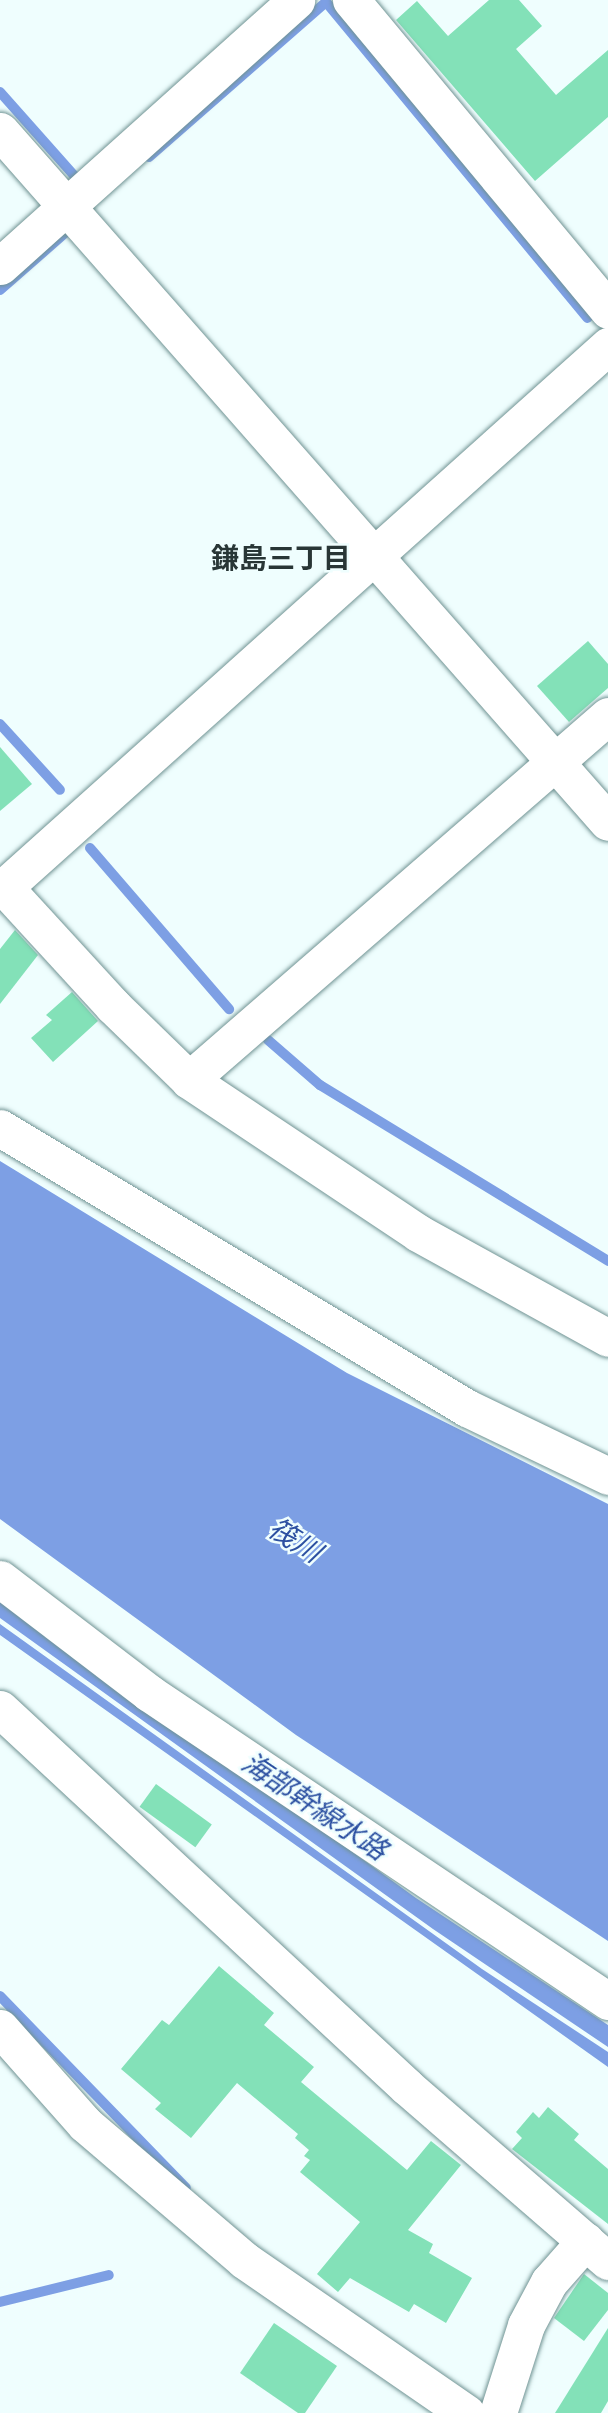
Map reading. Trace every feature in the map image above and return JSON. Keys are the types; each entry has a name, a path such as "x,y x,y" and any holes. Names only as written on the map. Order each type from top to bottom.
{"street":[{"path":"0,266 296,0"},
{"path":"351,0 608,310"},
{"path":"0,131 372,557 608,822"},
{"path":"608,346 4,881 189,1080 418,1233 608,1338"},
{"path":"189,1080 608,716"},
{"path":"0,1128 467,1408 608,1476"},
{"path":"0,1580 149,1693 608,2001"},
{"path":"0,1709 407,2087 596,2251 550,2282 526,2325 498,2413"},
{"path":"0,2028 85,2124 244,2260 466,2413"}],"water":[{"name":"筏川","path":"0,1161 347,1373 608,1504 608,1941 296,1735 0,1519"},
{"path":"0,1596 416,1898 608,2025 608,2047 433,1929 0,1618"},
{"path":"0,1624 482,1969 608,2052 608,2067 0,1635"}],"building":[{"path":"489,0 519,0 542,26 516,49 556,95 608,50 608,117 535,181 396,20 417,1 448,36"},
{"path":"588,641 608,664 608,688 569,722 537,686"},
{"path":"0,747 32,784 0,811"},
{"path":"15,930 38,955 0,1004 0,949"},
{"path":"72,992 98,1021 53,1062 31,1038 52,1020 46,1015"},
{"path":"156,1784 212,1825 195,1847 140,1807"},
{"path":"219,1966 274,2013 264,2025 314,2067 301,2082 407,2170 431,2141 461,2165 408,2230 433,2244 429,2253 472,2278 446,2323 414,2304 409,2312 350,2278 338,2292 317,2274 360,2222 300,2172 310,2160 304,2156 309,2150 295,2138 298,2134 237,2083 191,2138 155,2109 161,2103 121,2069 162,2020 169,2025"},
{"path":"548,2107 579,2134 574,2140 608,2169 608,2224 512,2149 522,2138 516,2132 533,2112 539,2118"},
{"path":"584,2274 608,2293 608,2310 584,2341 554,2318"},
{"path":"274,2323 337,2366 305,2413 298,2413 240,2373"},
{"path":"608,2328 608,2401 601,2413 555,2413"}],"waterway":[{"path":"149,157 326,2 587,318"},
{"path":"0,92 78,180"},
{"path":"0,290 65,233"},
{"path":"0,724 60,790"},
{"path":"90,848 229,1009"},
{"path":"268,1040 320,1085 608,1261"},
{"path":"0,1996 186,2188"},
{"path":"0,2302 109,2275"}],"district":[{"name":"鎌島三丁目","path":"281,558"}],"water label":[{"name":"海部幹線水路","path":"315,1806"}]}
